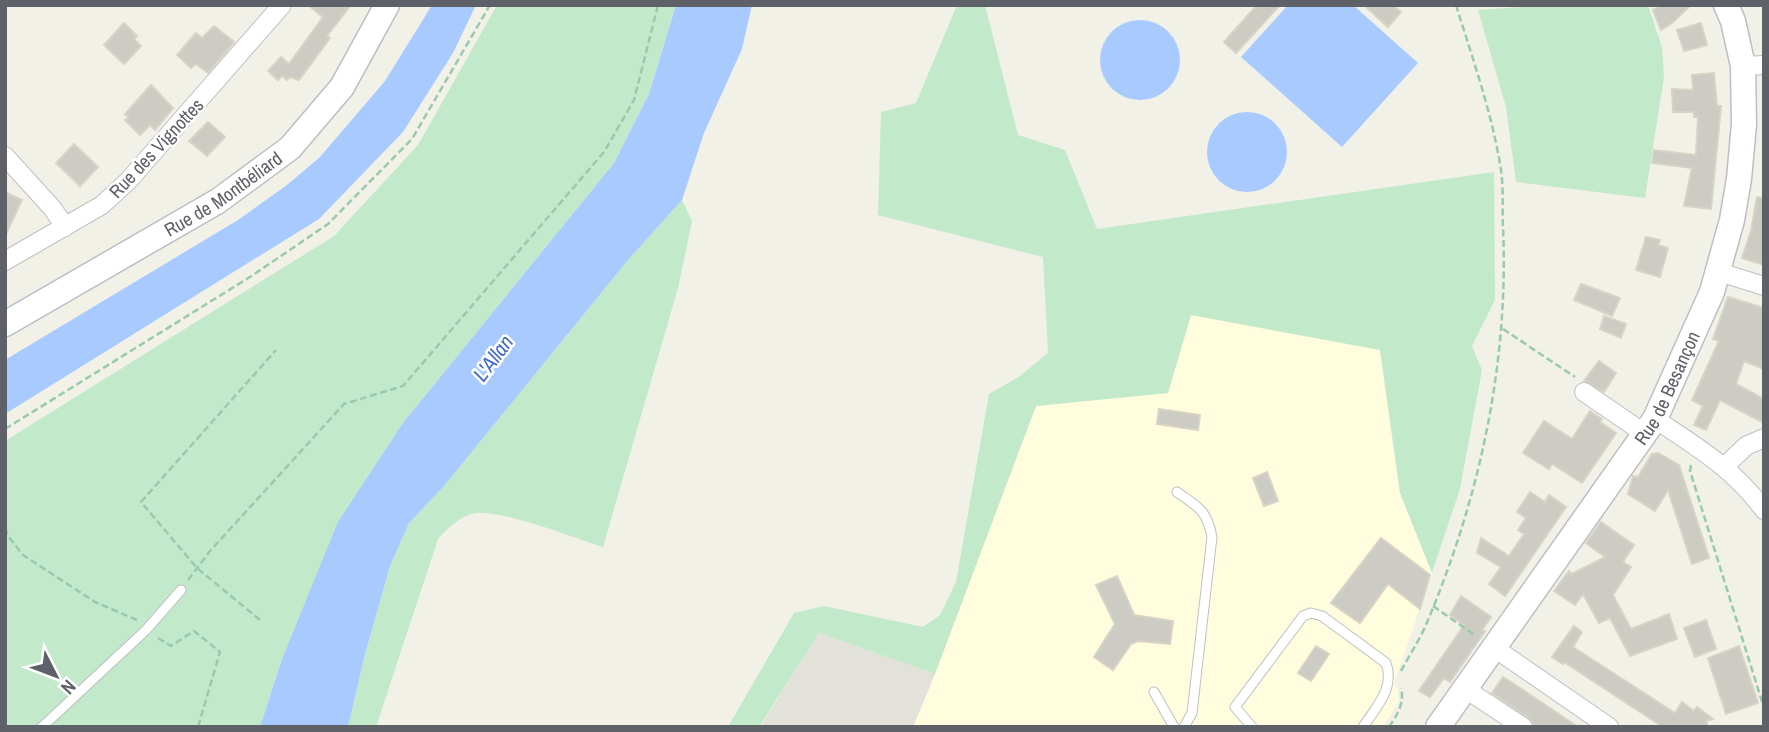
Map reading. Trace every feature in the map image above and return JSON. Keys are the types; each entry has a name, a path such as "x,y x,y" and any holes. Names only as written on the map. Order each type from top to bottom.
{"main road":[{"name":"Rue de Besançon","path":"1442,724 1464,688 1650,426 1696,331 1718,272 1732,220 1753,66 1726,5"},
{"name":"Rue de Montbéliard","path":"5,324 218,201 290,148 342,87 382,8"}],"street":[{"name":"Rue des Vignottes","path":"5,261 102,205 129,180 282,5"},
{"path":"5,156 53,209 65,227"},
{"path":"1718,272 1764,286"},
{"path":"1584,392 1701,450 1741,481 1764,510"},
{"path":"1725,466 1745,446 1764,438"},
{"path":"1493,648 1609,727"},
{"path":"1464,688 1523,727"}],"lane":[{"path":"1177,492 1203,511 1212,537 1192,713 1184,727"},
{"path":"42,727 146,629 181,590"},
{"path":"1252,727 1235,707 1303,616 1311,613 1322,616 1386,663 1390,674 1388,687 1363,727"},
{"path":"1154,692 1174,727"}],"path":[{"path":"5,429 250,277 328,224 412,139 490,5"},
{"path":"181,590 197,568 344,404 403,386 604,152 634,100 658,5"},
{"path":"1398,676 1428,621 1474,487 1497,382 1503,328 1505,270 1501,166 1456,5"},
{"path":"1503,328 1576,378 1584,392"},
{"path":"260,620 197,568 141,502 276,350"},
{"path":"1701,450 1690,471 1764,708"},
{"path":"5,528 23,555 95,602 136,619 171,646 194,631 220,652 198,727"},
{"path":"1433,606 1493,648"},
{"path":"1389,727 1400,710 1403,694 1401,685"}],"shaded area":[{"path":"1191,315 1380,350 1400,493 1432,573 1394,684 1398,690 1399,701 1383,727 913,727 1036,406 1168,393"},
{"path":"819,633 935,674 913,727 760,727"}],"green space":[{"path":"497,5 676,5 649,94 614,163 403,423 282,659 260,727 5,727 5,441 334,236 418,145"},
{"path":"957,5 985,5 1018,135 1065,150 1097,229 1494,172 1495,300 1472,346 1482,370 1460,489 1432,573 1400,493 1380,350 1191,315 1168,393 1036,406 935,674 819,633 759,727 728,727 794,613 824,606 923,627 940,615 956,582 989,394 1020,376 1048,353 1043,257 878,215 881,112 916,103"},
{"path":"1546,5 1648,5 1662,47 1664,77 1645,198 1516,182 1506,107 1478,10"},
{"path":"682,200 692,221 678,288 603,547 506,516 478,513 456,522 438,539 376,727 348,727 390,566 409,523 444,486 628,260"}],"water":[{"path":"432,5 476,5 453,53 403,132 319,219 5,414 5,360 238,220 287,185 320,157 385,81"},
{"name":"L'Allan","path":"676,5 752,5 742,49 704,133 682,200 628,260 444,486 409,523 390,566 348,727 260,727 282,659 338,522 403,423 614,163 649,94"},
{"path":"1288,5 1353,5 1418,63 1342,147 1241,57"},
{"path":"1140,20 1155,23 1168,32 1177,45 1180,60 1177,75 1168,88 1155,97 1140,100 1125,97 1112,88 1103,75 1100,60 1103,45 1112,32 1125,23"},
{"path":"1239,112 1255,112 1269,118 1281,130 1287,144 1287,160 1281,174 1269,186 1255,192 1239,192 1225,186 1213,174 1207,160 1207,144 1213,130 1225,118"}],"building":[{"path":"308,5 351,5 299,80 290,77 287,80 282,76 278,80 268,71 281,57 289,64 323,17"},
{"path":"1257,5 1280,5 1236,53 1224,42"},
{"path":"1364,5 1393,5 1401,12 1388,27"},
{"path":"1664,5 1691,5 1661,30 1653,10"},
{"path":"124,23 137,36 134,39 141,46 124,64 104,45"},
{"path":"1701,23 1707,45 1684,51 1677,30"},
{"path":"214,26 234,42 208,73 196,64 191,68 177,55 196,33 202,38"},
{"path":"1714,73 1717,106 1721,106 1711,209 1684,206 1692,168 1652,163 1654,150 1696,155 1698,117 1694,117 1694,112 1673,112 1672,89 1693,90 1692,75"},
{"path":"151,85 173,108 155,130 150,125 140,135 125,120 129,117 125,114"},
{"path":"208,122 225,137 207,156 189,141"},
{"path":"74,144 98,167 80,186 56,163"},
{"path":"5,192 22,200 5,236"},
{"path":"1757,197 1764,198 1764,265 1742,258 1751,231"},
{"path":"1646,237 1660,240 1658,245 1668,248 1660,277 1636,270"},
{"path":"1581,284 1620,298 1612,316 1574,300"},
{"path":"1728,297 1764,308 1764,369 1744,361 1736,384 1764,399 1764,423 1720,400 1706,430 1694,425 1703,406 1692,400 1719,341 1713,339"},
{"path":"1604,316 1626,324 1621,338 1600,329"},
{"path":"1599,361 1616,373 1604,392 1584,381"},
{"path":"1159,409 1200,415 1198,430 1157,424"},
{"path":"1590,411 1616,433 1582,483 1552,464 1549,469 1523,453 1544,421 1572,439"},
{"path":"1658,453 1679,465 1709,558 1692,564 1668,490 1655,511 1628,494 1633,476 1638,477 1652,454"},
{"path":"1267,472 1278,501 1264,506 1253,478"},
{"path":"1530,492 1545,502 1549,495 1566,507 1505,596 1489,584 1501,567 1477,553 1481,538 1509,556 1524,534 1518,530 1526,518 1517,512"},
{"path":"1601,522 1634,545 1623,562 1631,567 1613,595 1631,629 1669,614 1677,639 1630,656 1610,618 1599,623 1583,594 1575,605 1554,591 1569,571 1572,574 1605,557 1586,543"},
{"path":"1381,538 1430,575 1420,609 1388,584 1360,623 1331,603"},
{"path":"1117,576 1134,615 1173,621 1170,644 1138,641 1131,644 1113,670 1094,657 1115,624 1096,585"},
{"path":"1461,596 1491,617 1482,630 1485,631 1450,682 1444,678 1430,697 1419,691 1464,625 1450,615"},
{"path":"1706,620 1716,649 1695,657 1684,628"},
{"path":"1574,626 1582,632 1573,647 1675,713 1682,702 1694,711 1697,707 1713,719 1706,721 1708,727 1663,727 1564,662 1563,664 1552,657"},
{"path":"1316,646 1329,654 1311,681 1298,673"},
{"path":"1739,646 1758,703 1726,714 1708,658"},
{"path":"1503,677 1578,727 1534,727 1529,718 1492,693"}]}
